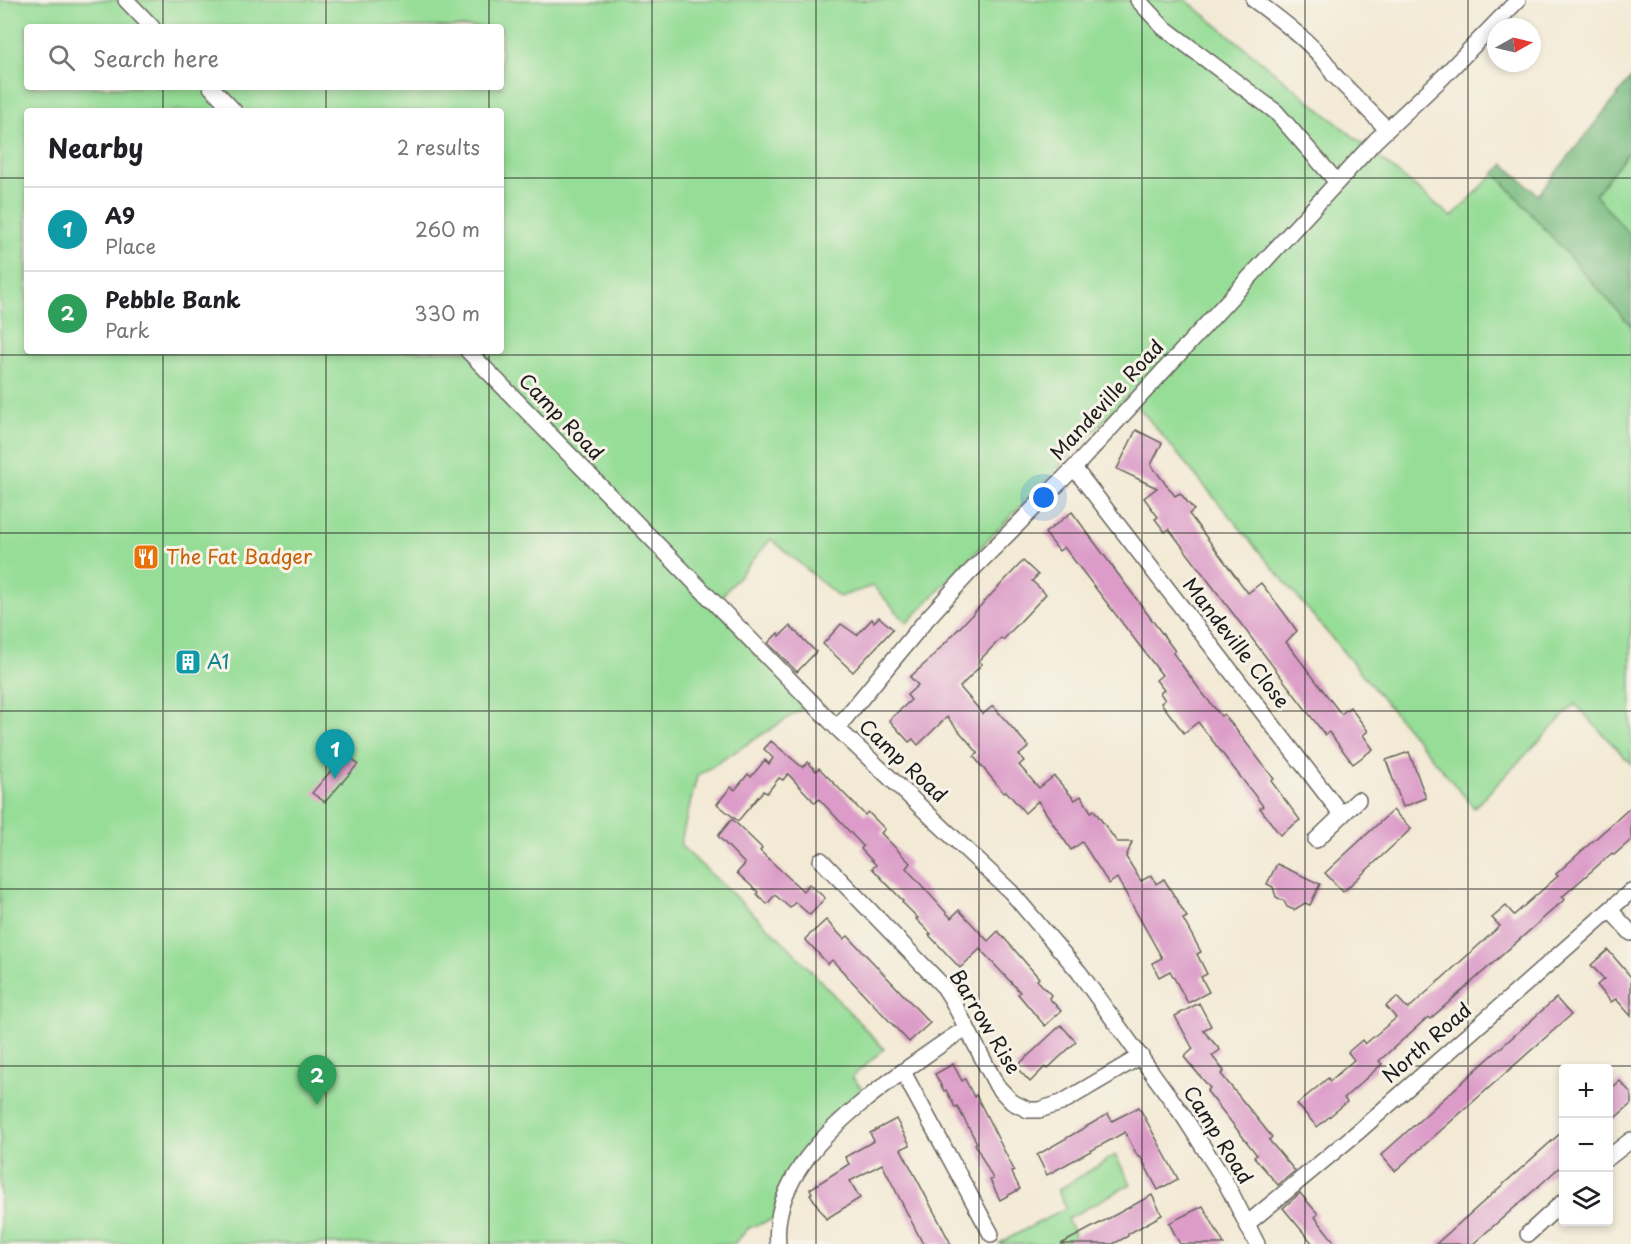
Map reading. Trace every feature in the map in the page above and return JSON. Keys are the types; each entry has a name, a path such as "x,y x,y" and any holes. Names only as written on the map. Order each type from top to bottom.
{"street":[{"path":"126,0 149,24"},
{"path":"1138,0 1163,27 1275,112 1337,182"},
{"path":"1254,0 1328,63 1333,74 1387,129"},
{"name":"Mandeville Road","path":"837,728 926,620 961,582 1074,468 1387,129 1442,78 1518,0"},
{"path":"214,90 231,108"},
{"name":"Camp Road","path":"471,354 837,728 1011,892 1079,972 1204,1146 1257,1244"},
{"name":"Mandeville Close","path":"1074,468 1342,815"},
{"path":"1316,840 1358,800"},
{"name":"Barrow Rise","path":"822,860 936,978 951,998 997,1086 1012,1102 1028,1110 1039,1110 1060,1103 1141,1056"},
{"name":"North Road","path":"1247,1224 1359,1131 1631,891"},
{"path":"1610,910 1631,933"},
{"path":"778,1244 777,1227 788,1187 835,1126 870,1096 948,1038 967,1028"},
{"path":"903,1072 991,1234"},
{"path":"1613,1154 1631,1140"},
{"path":"1528,1234 1559,1205"}],"green space":[{"path":"0,0 1186,0 1452,217 1495,173 1631,325 1631,764 1575,704 1474,808 1145,415 1127,397 907,623 873,586 839,597 771,539 721,597 726,619 810,704 697,776 680,845 788,946 884,1049 852,1077 864,1091 849,1103 782,1183 774,1219 749,1228 734,1244 0,1244"},
{"path":"1631,78 1631,148 1595,195 1631,236 1631,326 1495,173 1504,164 1538,195"},
{"path":"1631,148 1631,237 1595,195"},
{"path":"1115,1155 1131,1184 1067,1219 1076,1238 1066,1244 998,1244 1066,1208 1058,1190"}],"building":[{"path":"1136,430 1162,443 1151,465 1175,496 1180,493 1194,510 1189,514 1248,593 1261,583 1297,631 1286,642 1341,714 1350,707 1368,731 1363,735 1373,749 1353,764 1329,732 1325,735 1169,529 1165,532 1155,519 1158,517 1144,498 1157,488 1117,469"},
{"path":"1072,512 1175,651 1173,653 1200,690 1221,716 1224,714 1274,779 1271,781 1300,820 1280,835 1260,808 1263,806 1198,722 1184,733 1161,703 1165,700 1160,693 1164,690 1156,680 1162,675 1064,547 1059,551 1045,533"},
{"path":"1023,561 1038,575 1032,581 1046,594 1003,640 1001,638 979,661 982,664 960,687 983,714 993,706 1029,747 1019,755 1024,761 1019,765 1039,788 1054,776 1075,800 1081,796 1091,812 1094,810 1117,842 1132,842 1126,857 1141,881 1152,875 1156,884 1164,879 1187,917 1183,919 1201,952 1197,954 1207,974 1201,977 1209,992 1188,1003 1170,971 1159,977 1152,963 1162,958 1117,878 1109,884 1082,842 1071,850 1038,801 1025,813 1006,791 1004,793 974,757 978,753 947,717 918,745 913,739 909,742 889,720 911,700 907,695 918,685 910,677"},
{"path":"879,617 893,629 853,672 823,644 841,624 857,635 872,619 874,622"},
{"path":"790,626 816,652 797,672 768,643"},
{"path":"771,741 802,767 808,762 816,771 819,768 865,815 868,812 885,829 881,833 910,863 906,868 951,918 959,910 988,941 998,931 1039,978 1037,980 1051,995 1049,998 1061,1011 1045,1026 1018,994 1020,992 980,949 960,968 872,868 876,865 861,849 863,846 819,799 815,803 788,774 783,780 779,778 767,793 763,791 738,821 717,804 731,787 735,790 748,774 751,777 765,760 769,764 773,758 764,749"},
{"path":"1409,752 1426,798 1403,807 1386,760"},
{"path":"346,753 358,764 325,802 312,793"},
{"path":"1631,807 1631,840 1614,855 1612,853 1562,897 1565,899 1430,1019 1428,1017 1379,1061 1382,1064 1344,1098 1347,1102 1317,1127 1297,1104 1328,1078 1330,1081 1354,1060 1348,1052 1362,1040 1365,1044 1396,1018 1386,1006 1397,997 1408,1009 1500,926 1492,918 1506,906 1514,915"},
{"path":"1393,810 1411,829 1343,892 1325,873"},
{"path":"732,819 762,848 760,851 803,891 809,884 825,898 810,915 795,902 790,908 775,895 767,904 757,894 758,892 737,873 745,864 718,836"},
{"path":"1277,864 1320,884 1310,905 1305,903 1294,910 1276,897 1273,887 1267,884"},
{"path":"826,920 844,939 848,936 930,1023 909,1042 832,960 828,964 805,939"},
{"path":"1608,950 1631,977 1631,1016 1616,999 1611,1002 1597,985 1604,979 1591,965"},
{"path":"1556,998 1571,1015 1395,1171 1381,1155"},
{"path":"1199,1003 1211,1026 1203,1030 1220,1050 1212,1056 1224,1071 1221,1074 1272,1137 1269,1140 1295,1171 1278,1185 1254,1157 1257,1155 1207,1091 1210,1088 1184,1057 1193,1049 1175,1016"},
{"path":"1061,1025 1076,1042 1030,1082 1016,1067"},
{"path":"953,1064 962,1081 965,1079 974,1097 976,1095 1014,1170 1011,1171 1020,1189 1000,1200 990,1180 993,1179 975,1144 977,1143 957,1106 955,1107 946,1090 944,1091 935,1074"},
{"path":"1620,1081 1631,1093 1631,1104 1613,1120 1613,1118 1613,1087"},
{"path":"1139,1107 1178,1179 1158,1190 1125,1132 1047,1175 1037,1155 1108,1114 1112,1121"},
{"path":"896,1119 910,1145 901,1149 951,1244 923,1244 882,1164 850,1181 860,1198 826,1219 810,1194 812,1193 810,1189 849,1164 845,1157 874,1141 870,1133"},
{"path":"1559,1135 1559,1168 1531,1193 1473,1244 1436,1244"},
{"path":"1300,1193 1318,1214 1315,1217 1336,1244 1313,1244 1283,1208"},
{"path":"1152,1195 1162,1215 1128,1236 1113,1244 1061,1244"},
{"path":"1203,1206 1224,1244 1180,1244 1169,1223"}],"place":[{"name":"The Fat Badger","path":"146,557"},
{"name":"A1","path":"188,662"},
{"name":"A9","path":"335,779"},
{"name":"Pebble Bank","path":"317,1105"}]}
